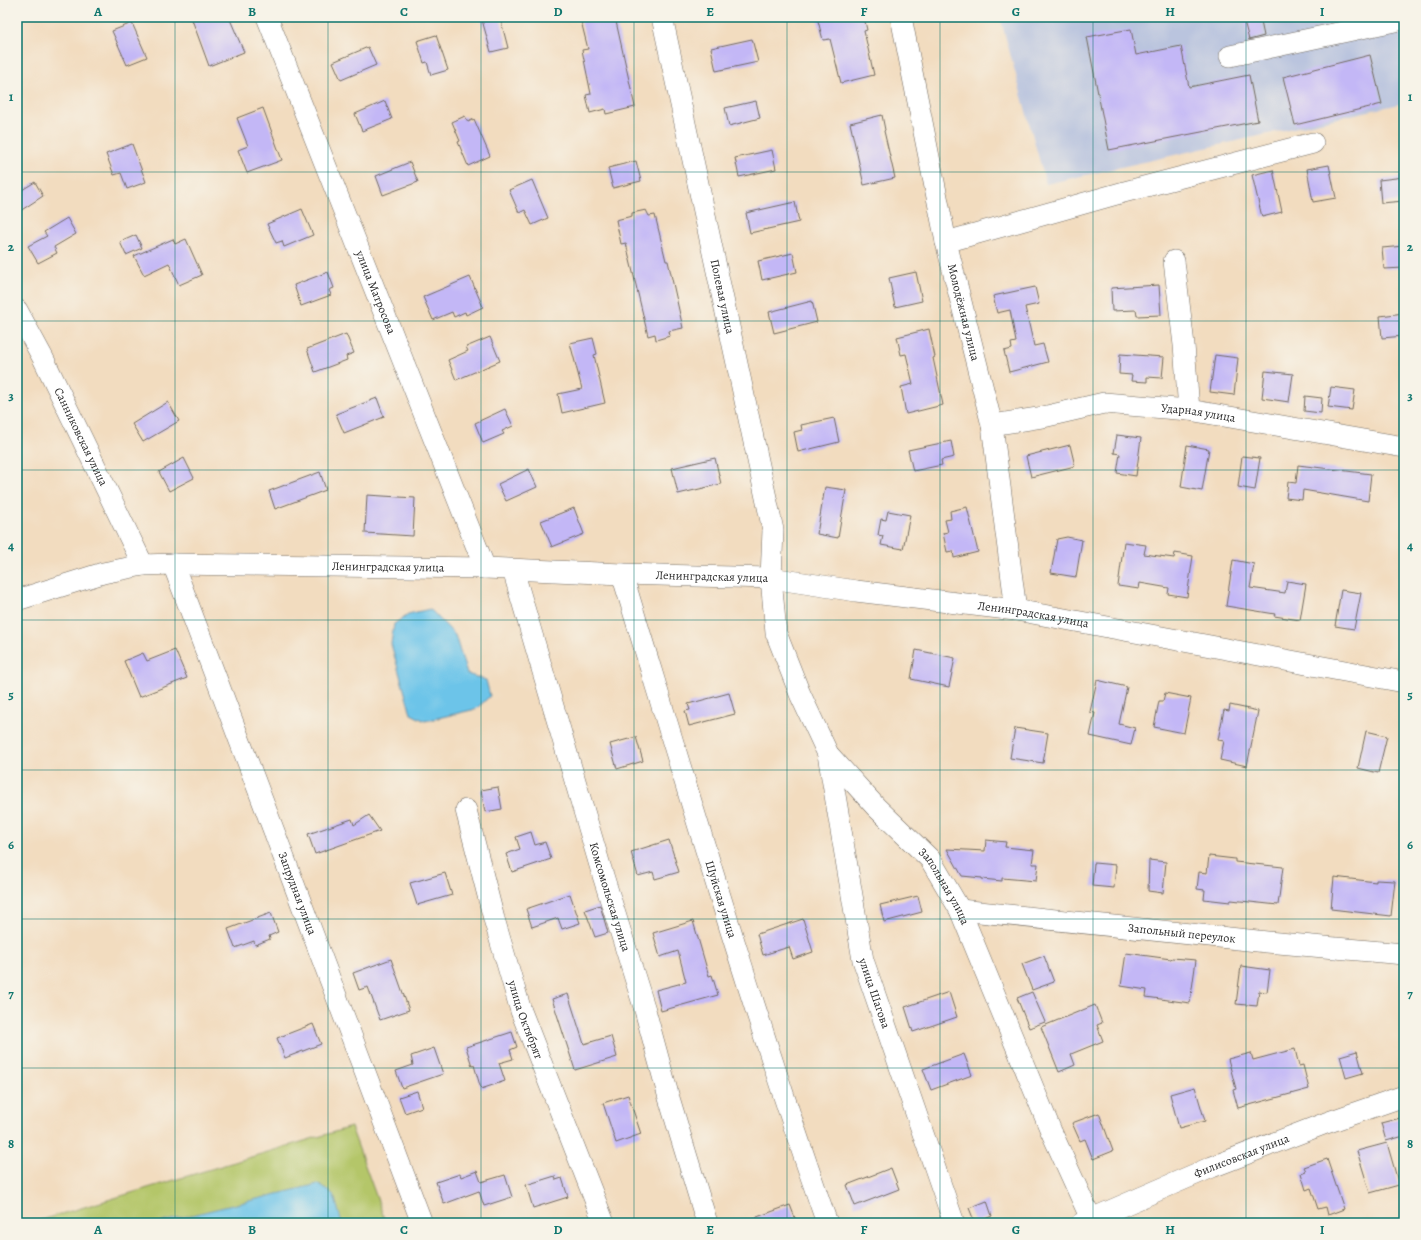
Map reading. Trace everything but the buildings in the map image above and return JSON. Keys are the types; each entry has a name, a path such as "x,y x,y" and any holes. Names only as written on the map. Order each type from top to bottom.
{"street":[{"name":"улица Матросова","path":"267,17 486,568"},
{"name":"Полевая улица","path":"662,17 773,530 771,578"},
{"name":"Молодёжная улица","path":"901,17 946,242 992,425 1016,610"},
{"path":"1230,56 1404,19"},
{"path":"946,242 1117,194 1313,143"},
{"path":"1174,261 1184,345 1189,410"},
{"name":"Санниковская улица","path":"17,310 43,358 143,566"},
{"name":"Ударная улица","path":"992,425 1043,417 1104,404 1189,410 1404,447"},
{"name":"Ленинградская улица","path":"17,600 103,573 143,566 174,564 486,568 622,574 771,578 856,591 1016,610 1404,682"},
{"name":"Запрудная улица","path":"174,564 422,1223"},
{"name":"Комсомольская улица","path":"513,570 601,869 645,1010 669,1098 707,1223"},
{"name":"Шуйская улица","path":"622,574 780,1088 827,1223"},
{"name":"Запольная улица","path":"771,578 776,633 800,694 828,754 876,807 930,859 960,910 1051,1131 1086,1221"},
{"name":"улица Шагова","path":"828,754 863,960 954,1223"},
{"name":"улица Октябрят","path":"466,810 494,919 521,1012 604,1223"},
{"name":"Запольный переулок","path":"960,910 1267,942 1404,954"},
{"name":"Филисовская улица","path":"1086,1221 1212,1167 1326,1123 1404,1096"}],"shaded area":[{"path":"1000,17 1404,17 1404,103 1046,184"}],"green space":[{"path":"351,1127 386,1223 31,1223"}],"water":[{"path":"430,609 455,635 467,674 486,680 490,696 476,709 425,721 411,714 391,644 394,624 408,614"},
{"path":"318,1184 334,1195 342,1223 159,1223"}]}
